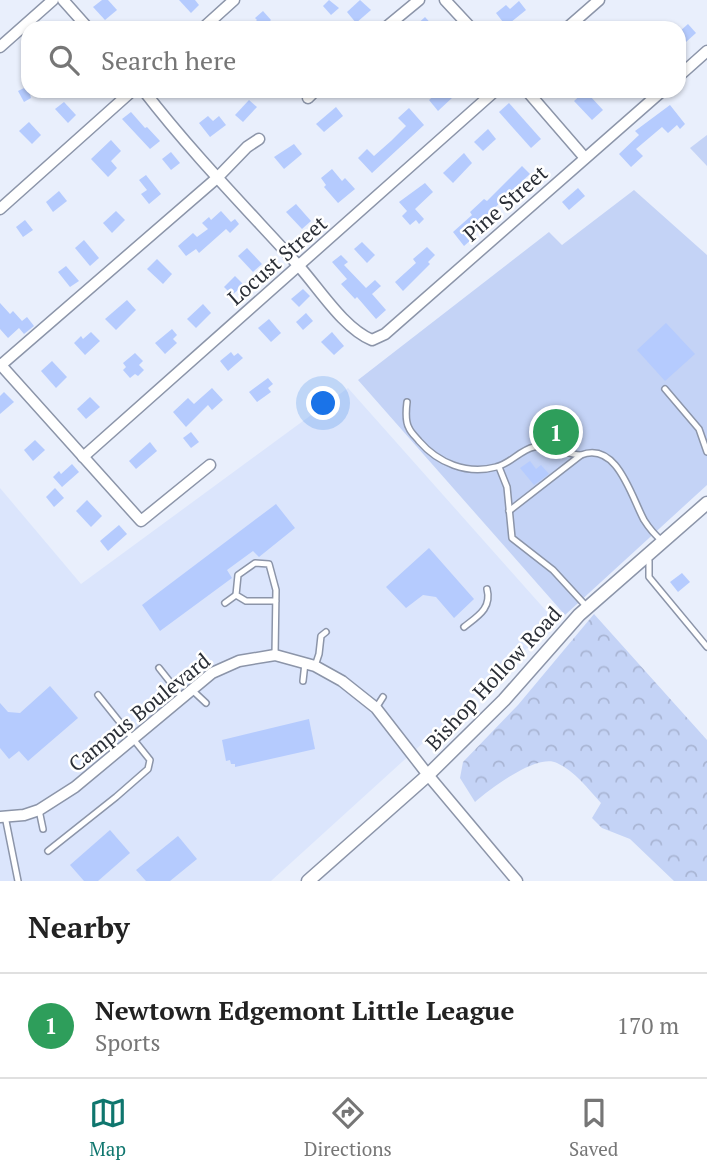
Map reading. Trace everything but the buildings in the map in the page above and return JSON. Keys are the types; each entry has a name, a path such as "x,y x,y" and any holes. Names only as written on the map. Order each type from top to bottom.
{"street":[{"path":"29,21 53,0"},
{"path":"63,0 82,21"},
{"path":"211,21 234,0"},
{"path":"394,21 419,0"},
{"path":"445,0 464,21"},
{"path":"575,21 599,0"},
{"path":"0,47 21,28"},
{"path":"686,70 707,51"},
{"path":"0,209 124,98"},
{"path":"150,98 299,267"},
{"name":"Locust Street","path":"83,457 487,98"},
{"path":"533,98 585,158"},
{"name":"Pine Street","path":"299,267 359,334 372,340 385,334 654,98"},
{"path":"210,465 141,521 0,364 259,139"},
{"name":"Bishop Hollow Road","path":"308,881 428,775 504,700 588,607 707,503"},
{"name":"Campus Boulevard","path":"3,817 39,810 75,788 212,673 239,661 275,655 310,665 342,681 376,708 517,881"}],"lane":[{"path":"664,389 701,427 705,455"},
{"path":"407,402 409,428 429,452 464,469 499,467 531,447 581,455"},
{"path":"509,511 581,455 600,452 610,459 624,478 645,522 663,542"},
{"path":"499,467 507,486 512,538 553,570 588,607"},
{"path":"647,555 649,577 707,647"},
{"path":"225,603 236,595 238,575 255,563 269,564 275,559"},
{"path":"269,564 276,590 275,655"},
{"path":"276,590 285,589"},
{"path":"464,627 485,610 489,601 487,589"},
{"path":"236,595 246,601 276,601"},
{"path":"303,681 310,665 320,654 321,636 326,632"},
{"path":"159,668 182,697"},
{"path":"191,689 206,703"},
{"path":"48,851 148,769 150,760 98,695"},
{"path":"376,708 383,697"},
{"path":"39,810 43,829"},
{"path":"3,817 18,881"}],"shaded area":[{"path":"348,388 556,622 271,881 0,881 0,488 81,584"}],"green space":[{"path":"707,135 707,166 690,148"},
{"path":"634,190 707,255 707,485 565,615 358,380 549,232 562,245"},
{"path":"594,614 707,740 707,881 674,881 630,839 602,828 592,818 601,803 575,775 557,763 548,761 526,768 502,781 475,802 460,778 463,762 518,705"}],"place":[{"name":"Newtown Edgemont Little League","path":"556,432"}]}
